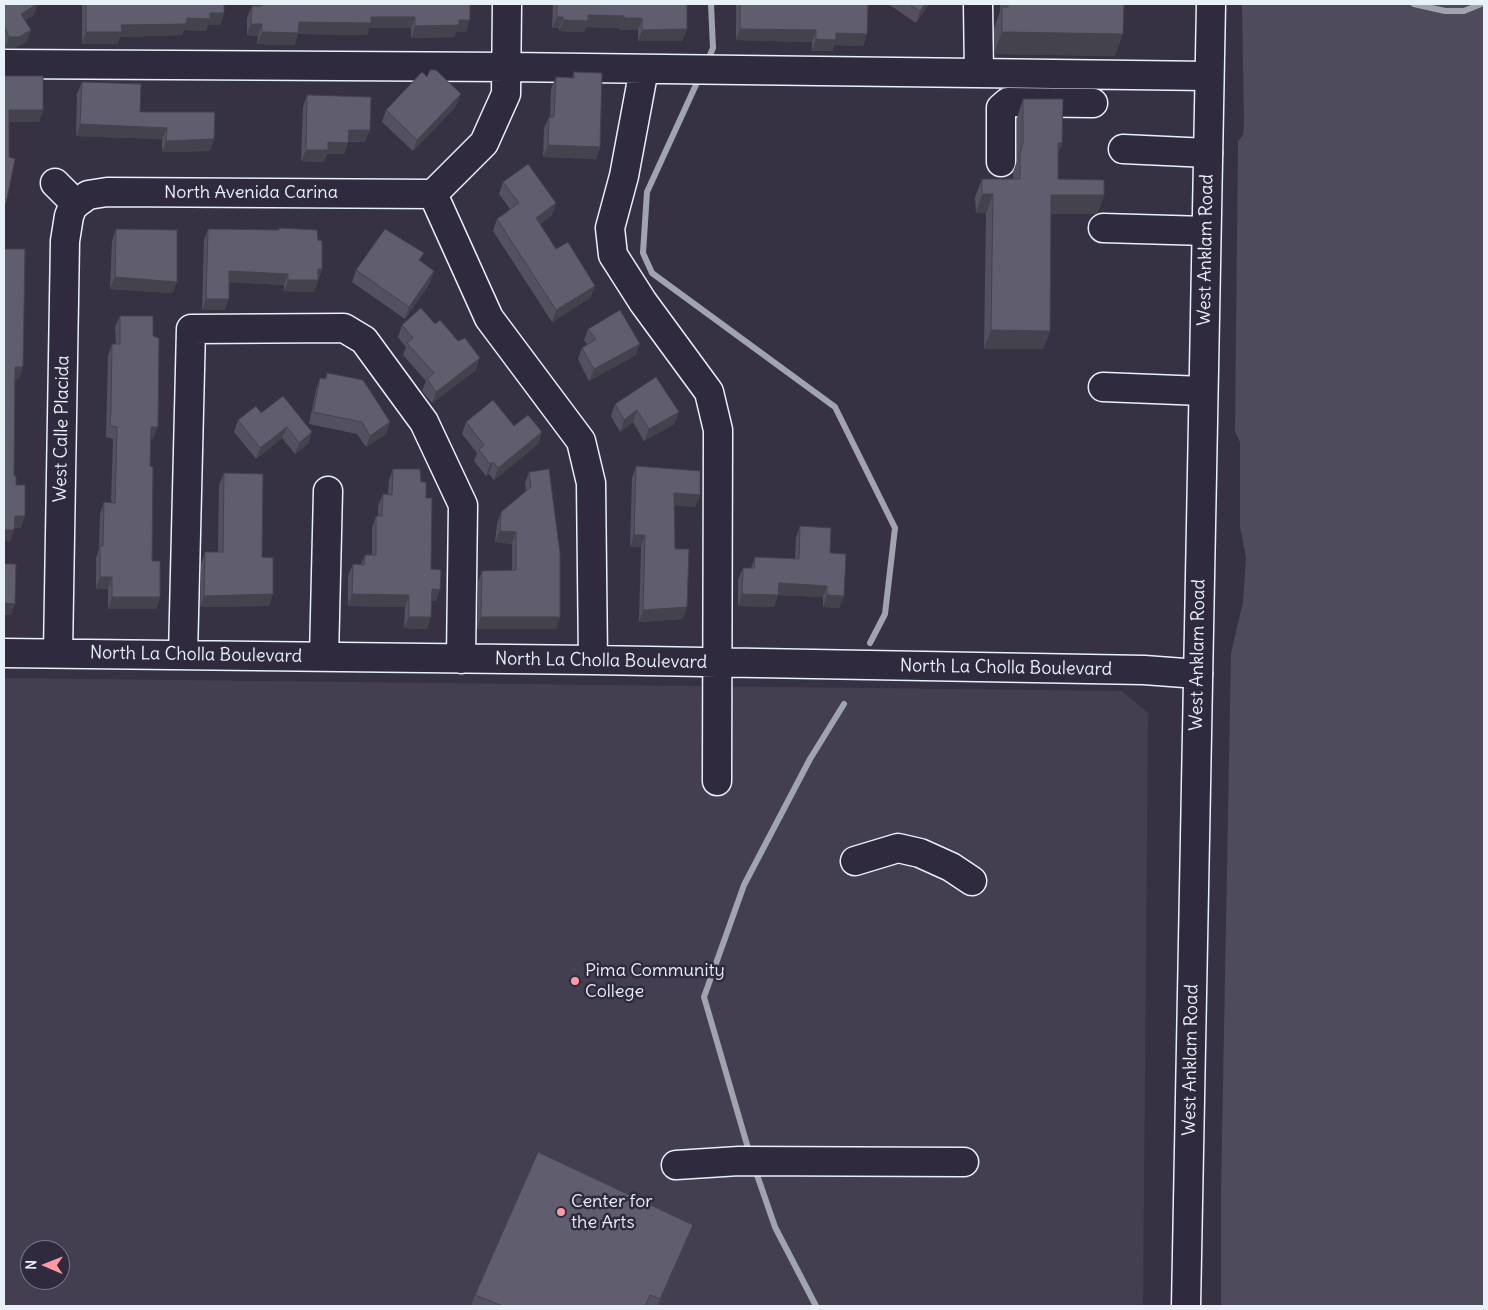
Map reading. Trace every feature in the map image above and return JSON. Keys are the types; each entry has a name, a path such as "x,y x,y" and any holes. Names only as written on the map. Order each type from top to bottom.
{"street":[{"path":"507,4 508,67 506,94 484,143 433,194 489,318 581,441 591,483 593,660"},
{"path":"978,4 979,73"},
{"name":"West Anklam Road","path":"1186,1306 1211,4"},
{"path":"4,64 508,67 1209,76"},
{"path":"644,69 624,176 610,228 613,255 643,302 709,392 718,430 717,781"},
{"path":"1001,162 1001,108 1008,102 1093,103"},
{"path":"1123,149 1208,153"},
{"path":"55,184 74,205"},
{"name":"North Avenida Carina","path":"74,205 88,195 102,192 433,194"},
{"name":"West Calle Placida","path":"58,653 65,241 69,216 74,205"},
{"path":"1103,228 1206,231"},
{"path":"183,655 191,329 344,328 364,340 424,422 463,505 461,659"},
{"path":"1103,387 1203,391"},
{"path":"324,657 328,491"},
{"name":"North La Cholla Boulevard","path":"4,653 593,660 1144,670 1198,674"},
{"path":"855,861 898,848 920,853 951,867 972,881"},
{"path":"676,1165 739,1161 964,1162"}],"shaded area":[{"path":"1242,4 1484,4 1484,1306 1221,1306 1221,1192 1231,653 1243,602 1246,557 1240,527 1240,442 1235,431 1238,141 1243,135 1244,123"},
{"name":"Pima Community College","path":"4,678 1122,691 1148,713 1143,1306 4,1306"}],"building":[{"path":"4,4 37,4 21,14 31,30 19,37 9,37 4,26"},
{"path":"86,4 224,4 224,13 210,13 210,19 187,18 186,24 121,25 122,32 86,32"},
{"path":"263,4 470,4 470,20 459,20 459,25 415,26 415,17 371,17 371,23 299,22 298,33 262,32 262,24 251,24 252,6 262,6"},
{"path":"557,4 687,4 687,29 642,30 642,18 624,18 624,16 588,15 588,21 563,20 563,17 557,17"},
{"path":"740,4 868,4 867,34 836,33 836,40 816,39 816,30 740,29"},
{"path":"909,4 925,4 920,11"},
{"path":"1008,4 1124,4 1123,34 1002,32 1002,7 1008,7"},
{"path":"430,70 436,70 461,94 417,140 386,110 422,72 427,77"},
{"path":"574,72 602,73 600,147 548,145 549,117 554,117 556,77 574,78"},
{"path":"4,76 43,76 43,110 9,110 9,157 15,159 7,199 4,199"},
{"path":"82,82 141,84 140,112 215,112 214,139 166,141 167,128 80,124"},
{"path":"307,95 371,97 370,130 349,130 348,143 328,142 328,150 306,150"},
{"path":"1023,99 1063,99 1062,143 1058,143 1058,179 1104,180 1104,195 1051,195 1050,331 991,330 993,194 982,194 982,179 1020,179 1020,153 1023,143"},
{"path":"528,164 556,203 536,218 556,249 568,242 595,286 556,310 497,219 519,203 503,182"},
{"path":"279,228 317,230 318,240 322,241 322,269 318,269 318,280 288,280 288,274 229,271 229,299 206,299 208,229 279,230"},
{"path":"116,229 177,230 177,282 115,277"},
{"path":"385,229 424,253 419,260 434,271 409,307 356,270"},
{"path":"4,249 25,249 23,367 15,367 14,476 16,476 16,485 25,485 25,516 15,516 14,530 4,530"},
{"path":"421,308 435,324 440,320 458,341 465,338 480,358 436,392 427,379 434,373 407,343 413,338 402,325"},
{"path":"620,310 640,344 594,369 582,348 596,339 588,329"},
{"path":"120,316 153,316 153,336 159,338 158,427 151,427 150,466 153,467 152,561 160,561 160,597 112,597 112,577 100,577 100,546 103,546 104,502 115,503 117,427 110,426 112,344 120,344"},
{"path":"327,373 363,380 390,422 370,436 362,422 313,412 320,378 326,379"},
{"path":"656,377 679,412 649,429 637,410 624,420 615,404"},
{"path":"283,396 312,432 299,443 287,427 260,448 238,420 256,406 261,413"},
{"path":"493,400 514,426 528,415 542,432 498,468 493,462 490,464 479,450 484,445 466,422"},
{"path":"636,466 700,471 700,495 674,493 675,549 689,549 687,607 643,610 645,535 634,535"},
{"path":"393,469 420,469 421,482 426,482 426,498 432,498 431,569 441,570 440,590 432,589 431,617 409,617 409,595 352,594 353,564 364,565 365,555 376,555 376,516 382,516 383,494 392,495"},
{"path":"549,469 560,553 560,617 481,617 482,571 516,570 516,532 500,531 501,512 531,487 529,472"},
{"path":"224,473 263,474 262,557 273,558 273,594 204,596 205,552 223,552"},
{"path":"800,526 831,528 830,553 846,554 844,596 827,595 827,586 779,583 778,595 742,594 743,568 754,568 755,557 799,559"},
{"path":"4,564 16,564 15,604 4,603"},
{"name":"Center for the Arts","path":"538,1152 693,1225 660,1299 650,1295 645,1306 503,1306 475,1295"}],"waterway":[{"path":"707,62 713,48 711,4"},
{"path":"1414,4 1445,11 1464,11 1481,4"},
{"path":"700,76 647,192 643,253 652,273 835,407 895,528 885,614 870,643"},
{"path":"750,1155 704,997 744,885 810,759 844,704"},
{"path":"755,1169 775,1227 816,1306"}],"place":[{"name":"Pima Community College","path":"575,981"},
{"name":"Center for the Arts","path":"561,1212"}]}
